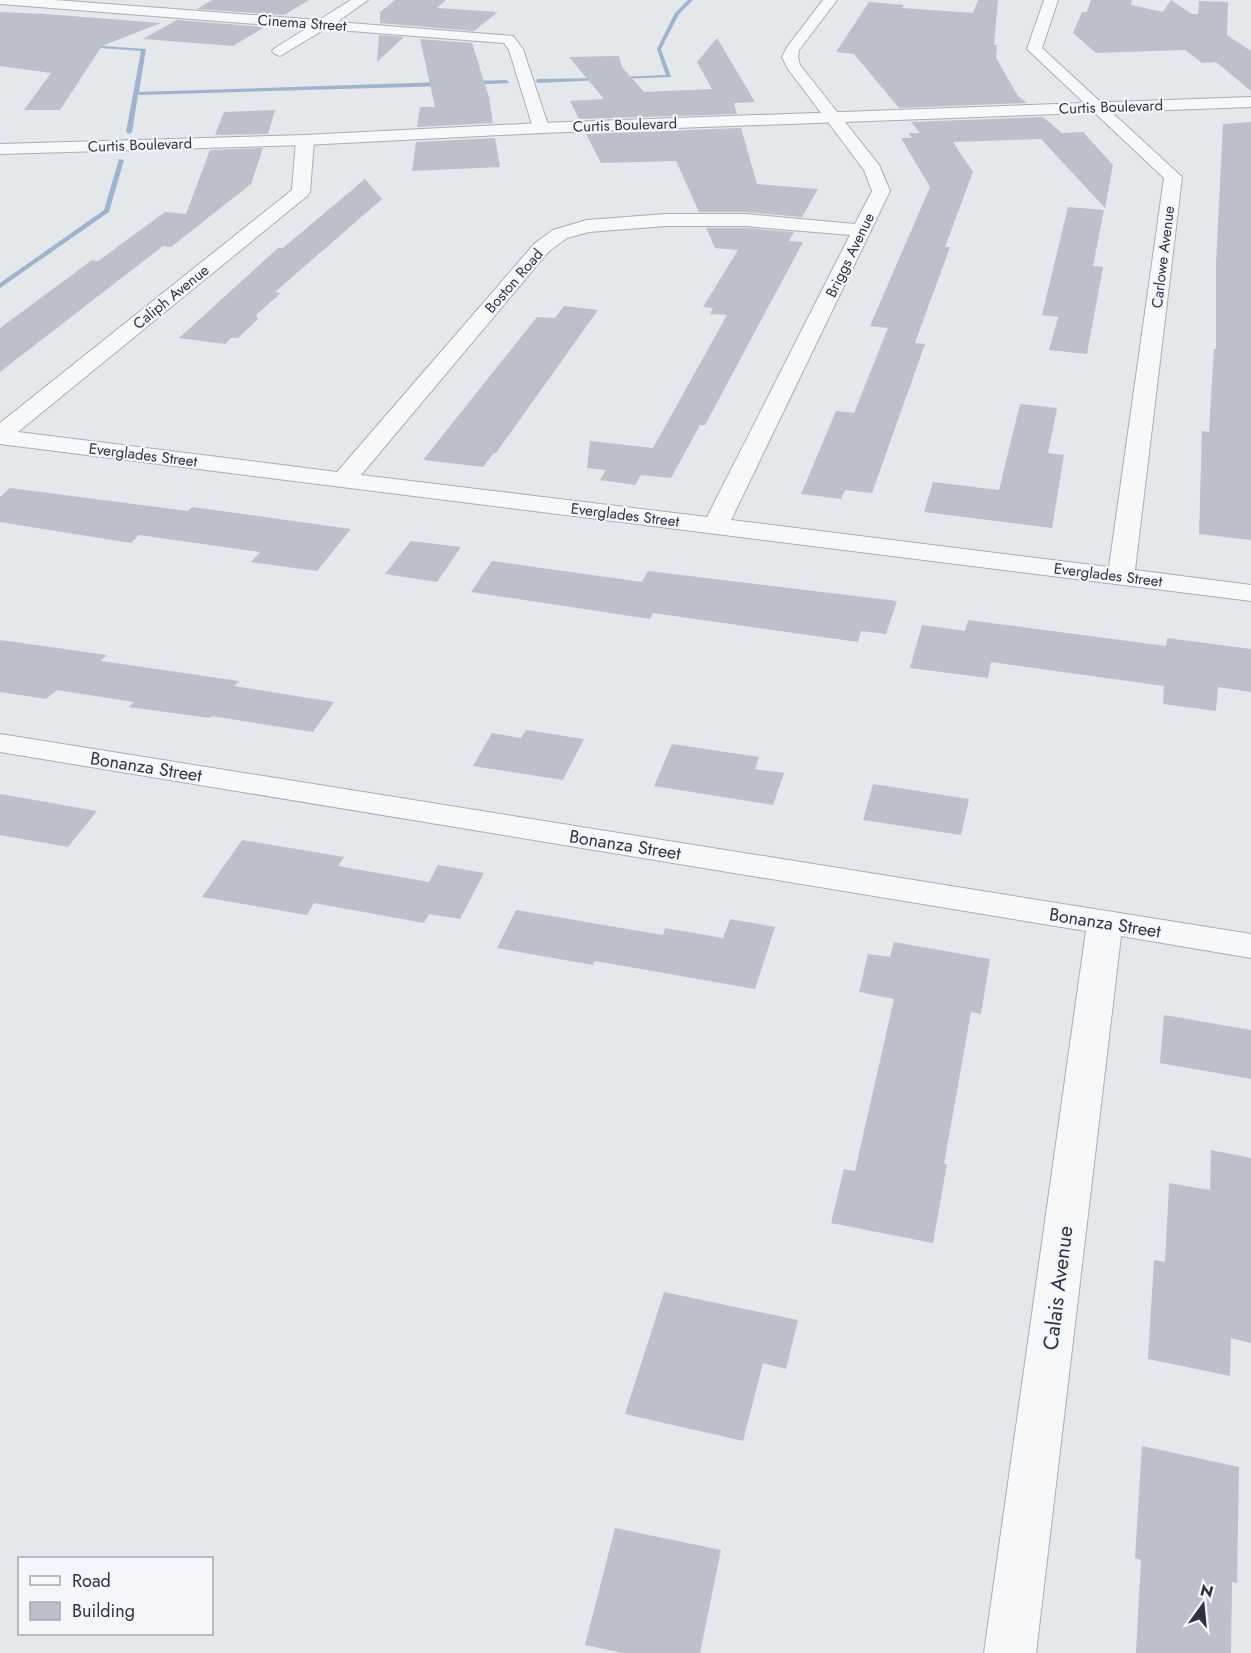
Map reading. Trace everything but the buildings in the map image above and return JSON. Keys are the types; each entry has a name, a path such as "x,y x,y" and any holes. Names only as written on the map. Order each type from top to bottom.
{"street":[{"name":"Cinema Street","path":"0,0 508,39 516,49 541,128"},
{"path":"280,51 362,0"},
{"name":"Briggs Avenue","path":"715,527 881,191 873,169 793,66 790,57 792,50 830,0"},
{"name":"Carlowe Avenue","path":"1051,0 1034,49 1173,177 1121,577"},
{"name":"Curtis Boulevard","path":"0,150 1251,102"},
{"name":"Caliph Avenue","path":"0,436 300,192 305,140"},
{"name":"Boston Road","path":"344,479 542,246 560,234 587,226 666,220 745,220 862,230"},
{"name":"Everglades Street","path":"0,436 1251,593"},
{"name":"Bonanza Street","path":"0,743 1251,946"},
{"name":"Calais Avenue","path":"1010,1653 1105,923"}],"waterway":[{"path":"619,78 669,76 659,49 677,13 691,0"},
{"path":"89,46 144,50 129,132"},
{"path":"538,81 601,79"},
{"path":"472,83 507,82"},
{"path":"136,94 445,84"},
{"path":"0,286 107,211 121,160"}]}
